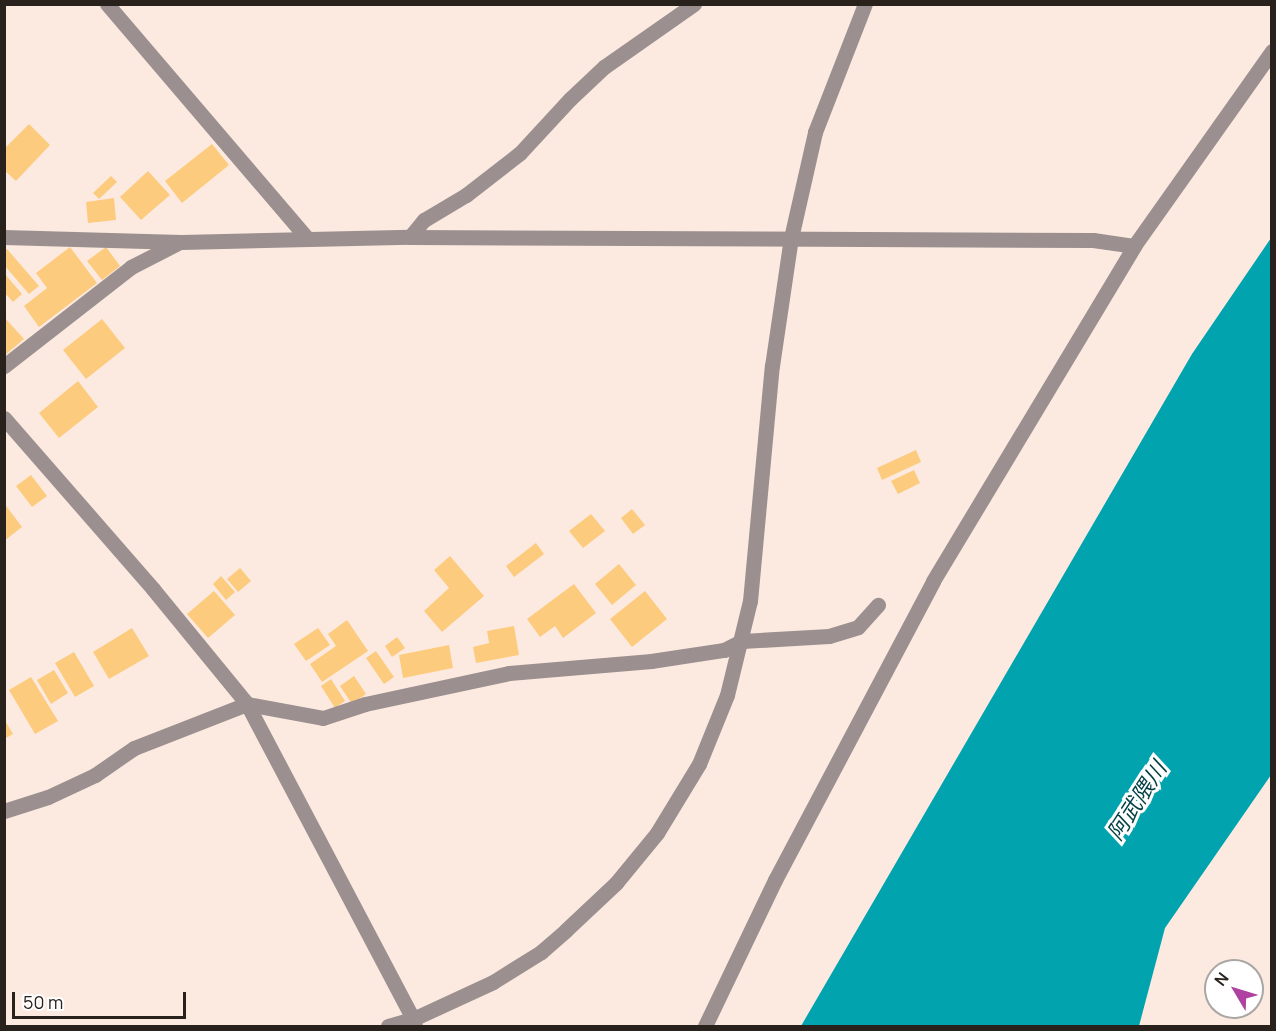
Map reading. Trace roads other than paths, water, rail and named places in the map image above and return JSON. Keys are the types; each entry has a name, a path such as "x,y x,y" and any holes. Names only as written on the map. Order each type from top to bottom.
{"street":[{"path":"107,4 306,237"},
{"path":"410,237 424,220 466,195 520,153 570,99 604,67 694,4"},
{"path":"388,1026 414,1023 471,994 541,952 594,906 616,883 657,833 699,764 728,695 742,641 757,547 772,366 791,238 815,132 865,4"},
{"path":"705,1026 780,870 933,581 1134,246 1272,51"},
{"path":"4,237 181,242 306,237 1093,240 1134,246"},
{"path":"4,366 130,267 181,242"},
{"path":"4,418 153,589 247,704 414,1023"},
{"path":"4,811 48,797 95,775 134,748 247,704 323,718 365,704 509,673 651,661 724,650 742,641 829,636 858,627 878,605"}],"water":[{"name":"阿武隈川","path":"1271,238 1271,775 1165,928 1139,1026 801,1026 1192,354"}]}
